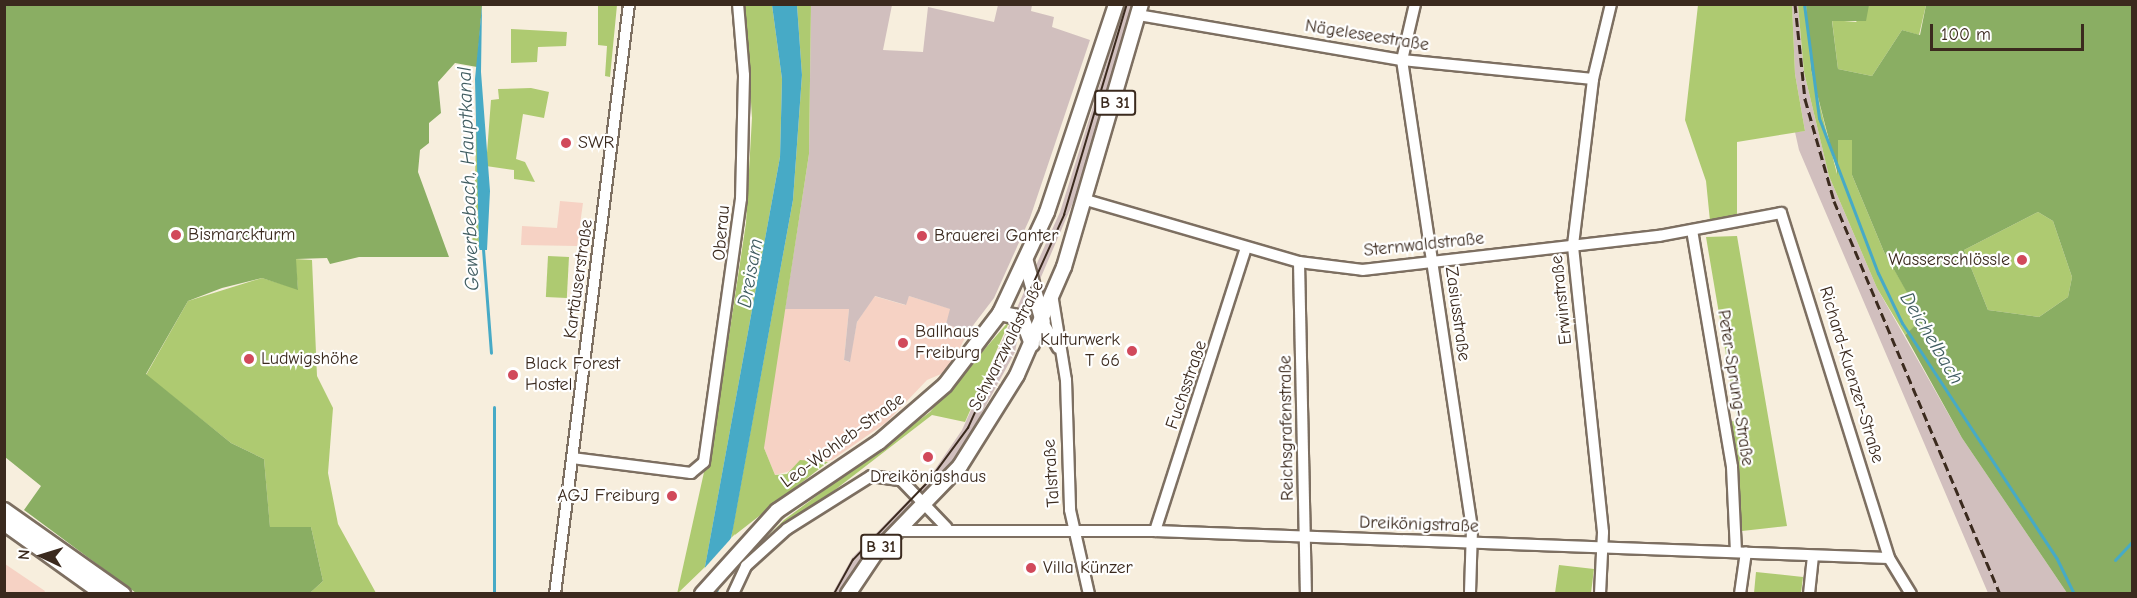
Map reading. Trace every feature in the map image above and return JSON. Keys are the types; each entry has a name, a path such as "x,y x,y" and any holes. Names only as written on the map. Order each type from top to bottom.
{"main road":[{"name":"Schwarzwaldstraße","path":"1000,313 1026,262 1116,4"},
{"name":"Schwarzwaldstraße","path":"848,594 897,531 923,507 976,442 1032,344 1053,300 1086,200 1140,10"},
{"path":"1026,262 1032,298 1042,322"},
{"path":"1032,298 1053,300"},
{"path":"1000,313 1022,318 1032,344"},
{"name":"Leo-Wohleb-Straße","path":"702,594 777,511 879,442 927,401 962,366 1000,313"},
{"path":"4,510 123,594"},
{"path":"4,523 103,594"}],"street":[{"name":"Kartäuserstraße","path":"555,594 629,4"},
{"name":"Oberau","path":"572,458 692,473 704,462 741,199 744,75 738,4"},
{"name":"Zasiusstraße","path":"1415,4 1402,60 1473,544 1470,594"},
{"name":"Erwinstraße","path":"1600,594 1604,548 1573,245 1593,79 1611,4"},
{"name":"Nägeleseestraße","path":"1140,10 1402,60 1593,79"},
{"name":"Sternwaldstraße","path":"1086,200 1299,262 1363,270 1692,230 1772,212"},
{"name":"Richard-Kuenzer-Straße","path":"1772,212 1781,213 1788,230 1889,558"},
{"name":"Peter-Sprung-Straße","path":"1692,230 1732,467 1741,552 1740,594"},
{"name":"Fuchsstraße","path":"1155,531 1246,248"},
{"name":"Reichsgrafenstraße","path":"1299,262 1306,594"},
{"name":"Talstraße","path":"1053,300 1058,348 1066,380 1066,471 1089,594"},
{"name":"Talstraße","path":"1042,322 1058,348"},
{"path":"732,594 746,566 788,529 871,476 901,480 923,507 948,528"},
{"name":"Dreikönigstraße","path":"897,531 948,528 1155,531 1889,558"},
{"path":"1809,594 1813,556"},
{"path":"1889,558 1911,594"}],"shaded area":[{"name":"Brauerei Ganter","path":"811,5 892,5 883,50 923,52 928,7 994,22 998,5 1032,5 1031,11 1054,17 1052,27 1090,40 1030,218 994,298 968,332 946,324 950,309 909,296 906,305 875,296 857,322 850,362 844,360 849,309 785,309 809,154"},
{"path":"1125,5 1135,5 1087,170 1020,326 1015,352 952,468 882,537 843,593 832,594 852,558 927,481 962,430 1060,212"},
{"path":"1792,5 1798,5 1804,72 1829,176 1877,288 1962,438 2067,593 1988,593 1799,150 1795,132 1805,131 1795,74"},
{"path":"560,201 583,203 577,246 521,245 522,226 557,228"},
{"path":"874,296 905,305 909,296 951,309 946,324 968,332 948,371 927,380 887,422 832,460 775,475 764,448 763,430 785,309 849,309 844,360 849,362 857,322"},
{"path":"5,564 45,591 44,593 5,593"}],"green space":[{"path":"4,5 482,5 477,67 455,63 438,82 441,113 429,123 429,143 420,150 418,172 449,257 359,257 330,264 327,258 296,259 298,290 262,278 222,288 188,301 146,374 231,443 264,459 270,527 311,527 323,581 310,593 136,593 24,510 41,486 5,457"},
{"path":"598,5 617,5 610,77 605,76 607,46 598,45"},
{"path":"745,5 772,5 782,79 780,157 705,567 677,594 718,409 746,223 752,118"},
{"path":"797,5 811,5 809,154 764,448 775,475 787,474 800,460 828,462 731,538 793,200 802,75"},
{"path":"1698,5 1792,5 1795,74 1805,131 1737,142 1737,216 1710,221 1706,181 1685,120"},
{"path":"1798,5 1806,5 1811,70 1837,174 1838,139 1853,140 1852,175 1884,252 1923,319 1905,335 1877,288 1829,176 1804,72"},
{"path":"1806,5 1869,5 1866,21 1832,21 1838,69 1872,76 1902,30 1920,35 1926,5 2132,5 2132,593 2067,593 1962,438 1905,335 1922,319 1884,252 1852,175 1852,140 1838,140 1838,175 1811,70","holes":["2038,212 2053,221 2072,277 2068,297 2039,317 1988,310 1964,250"]},
{"path":"1869,5 1926,5 1919,35 1902,30 1872,76 1838,69 1832,20 1856,22"},
{"path":"511,29 567,32 566,46 538,47 537,62 511,63"},
{"path":"531,88 549,92 544,118 523,114 516,159 525,162 535,182 514,179 514,170 486,166 491,100 499,99 498,89"},
{"path":"477,101 479,250 472,250 475,181"},
{"path":"2038,212 2053,221 2072,277 2068,297 2039,317 1988,310 1964,250"},
{"path":"1737,236 1787,526 1742,531 1730,422 1737,420 1706,237"},
{"path":"548,256 569,257 567,298 546,297"},
{"path":"295,259 312,260 317,376 333,408 328,473 338,524 376,593 310,593 323,581 311,527 270,528 264,459 231,443 146,375 188,301 262,278 298,289"},
{"path":"1010,320 965,422 932,415 744,560 784,520 930,412"},
{"path":"1559,565 1594,569 1591,593 1555,593"},
{"path":"1756,572 1803,577 1801,593 1754,593"}],"water":[{"path":"482,5 481,72 490,191 487,250 479,250 475,79"},
{"name":"Dreisam","path":"772,5 797,5 802,75 793,200 733,529 718,593 700,594 780,157 782,79"}],"pier":[{"path":"735,534 725,577 712,594 697,594 701,572"}],"waterway":[{"name":"Deichelbach","path":"1804,4 1819,118 1878,273 1902,323 2057,559 2074,594"},
{"name":"Gewerbebach, Hauptkanal","path":"483,249 491,353"},
{"name":"Gewerbebach, Hauptkanal","path":"494,407 494,594"},
{"path":"2115,560 2132,542"}],"tram line":[{"path":"834,594 853,560 929,481 968,428 1064,215 1127,4"}],"railway":[{"path":"1795,4 1805,99 1834,201 2000,594"}],"place":[{"name":"SWR","path":"566,143"},
{"name":"Bismarckturm","path":"176,235"},
{"name":"Brauerei Ganter","path":"922,236"},
{"name":"Wasserschlössle","path":"2022,260"},
{"name":"Ballhaus Freiburg","path":"903,343"},
{"name":"Kulturwerk T 66","path":"1132,351"},
{"name":"Ludwigshöhe","path":"249,359"},
{"name":"Black Forest Hostel","path":"513,375"},
{"name":"Dreikönigshaus","path":"928,457"},
{"name":"AGJ Freiburg","path":"672,496"},
{"name":"Villa Künzer","path":"1031,568"}]}
